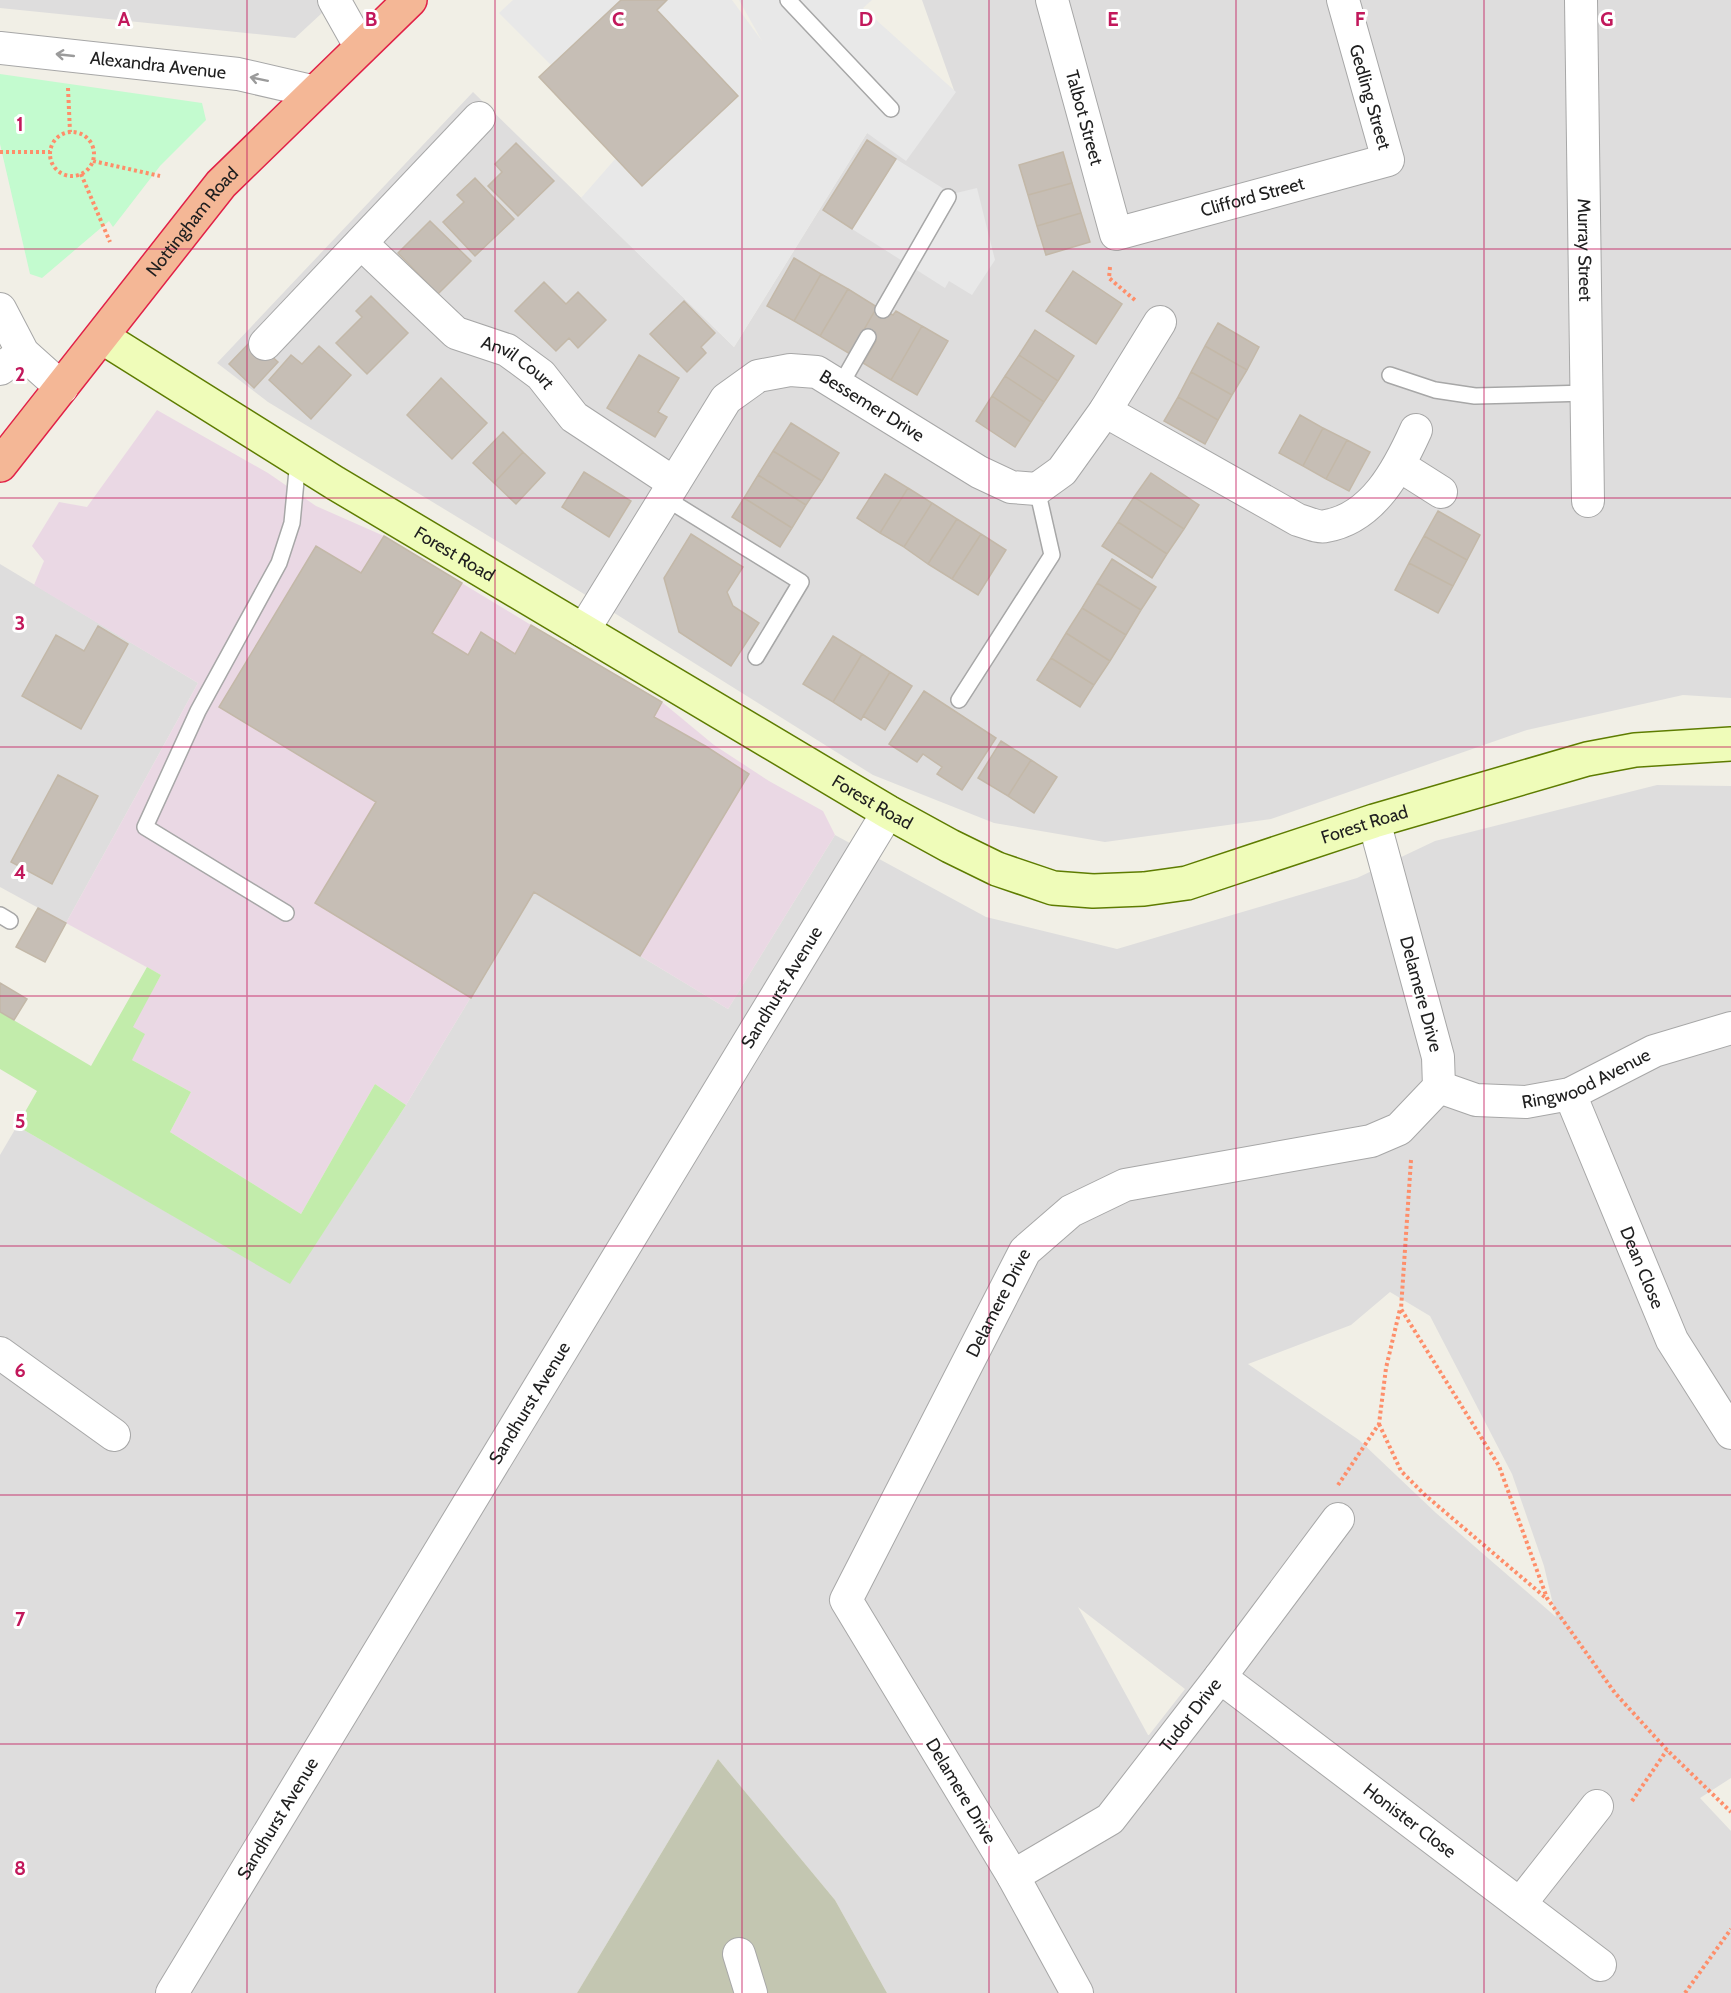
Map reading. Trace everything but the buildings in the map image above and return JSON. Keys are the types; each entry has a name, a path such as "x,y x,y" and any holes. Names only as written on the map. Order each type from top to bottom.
{"highway":[{"name":"Nottingham Road","path":"0,465 221,184 410,0"}],"main road":[{"name":"Forest Road","path":"102,337 298,460 888,812 997,869 1053,888 1093,891 1144,889 1187,883 1374,821 1587,759 1635,750 1731,744"}],"street":[{"path":"334,0 361,48"},
{"name":"Talbot Street","path":"1052,0 1116,234"},
{"name":"Gedling Street","path":"1343,0 1388,160"},
{"name":"Murray Street","path":"1581,0 1588,501"},
{"name":"Alexandra Avenue","path":"0,48 238,74 316,92"},
{"path":"265,344 479,118"},
{"name":"Clifford Street","path":"1116,234 1388,160"},
{"name":"Anvil Court","path":"361,243 456,333 507,350 541,375 574,417 670,491"},
{"path":"0,309 12,361 62,388"},
{"path":"1037,489 1062,471 1105,411 1160,322"},
{"name":"Bessemer Drive","path":"583,631 726,399 758,376 790,370 816,372 979,472 1011,487 1037,489"},
{"path":"1105,411 1298,520 1324,527 1355,515 1378,495 1400,466 1416,430"},
{"path":"1400,466 1441,492"},
{"name":"Sandhurst Avenue","path":"172,1993 888,812"},
{"name":"Delamere Drive","path":"1077,1993 1013,1876 846,1600 1025,1251 1071,1210 1125,1185 1371,1141 1399,1129 1439,1086 1438,1057 1374,821"},
{"name":"Ringwood Avenue","path":"1439,1086 1476,1100 1526,1102 1570,1094 1654,1051 1731,1028"},
{"name":"Dean Close","path":"1570,1094 1672,1341 1731,1433"},
{"path":"0,1353 114,1435"},
{"name":"Tudor Drive","path":"1013,1876 1110,1819 1338,1519"},
{"name":"Honister Close","path":"1220,1677 1600,1965"},
{"path":"1520,1904 1597,1806"},
{"path":"739,1954 751,1993"}],"lane":[{"path":"788,0 891,109"},
{"path":"883,310 948,197"},
{"path":"840,386 868,337"},
{"path":"1390,375 1435,390 1475,396 1587,393"},
{"path":"286,914 144,827 198,711 279,563 292,523 298,460"},
{"path":"959,700 1052,555 1037,489"},
{"path":"670,491 801,582 756,657"}],"path":[{"path":"68,84 70,132"},
{"path":"70,132 77,132 90,140 93,147 93,161 90,167 81,174 71,176 58,171 51,160 50,152 56,139 70,132"},
{"path":"0,152 50,152"},
{"path":"93,161 160,176"},
{"path":"81,174 110,242"},
{"path":"1116,234 1108,279 1160,322"},
{"path":"1338,1519 1337,1486 1379,1424 1386,1368 1401,1308 1412,1163 1399,1129"},
{"path":"1401,1308 1499,1466 1547,1598"},
{"path":"1379,1424 1401,1471 1425,1495 1547,1598 1615,1693 1667,1750 1731,1812"},
{"path":"1597,1806 1617,1822 1667,1750"},
{"path":"1685,1993 1731,1929"}],"shaded area":[{"path":"0,0 336,0 295,38 0,8"},
{"path":"513,0 621,0 551,65 499,13"},
{"path":"667,0 732,0 762,41 739,0 872,0 863,8 956,92 906,161 867,133 734,347 581,198 616,158 642,186 737,97 657,10"},
{"path":"922,0 1731,0 1731,698 1683,695 1527,730 1271,819 1105,842 994,823 873,775 584,594 268,402 217,363 473,92 734,347 867,133 955,93"},
{"path":"896,159 952,194 977,188 995,260 972,295 949,281 945,288 852,229"},
{"path":"157,410 268,473 316,506 384,536 662,702 714,745 769,781 823,811 835,835 728,1009 534,892 406,1105 375,1084 301,1214 170,1132 191,1092 132,1060 132,1027 161,975 66,923 198,683 34,585 44,561 32,546 59,502 87,507"},
{"path":"0,564 198,683 66,923 0,887"},
{"path":"1657,785 1731,786 1731,1778 1700,1798 1731,1831 1731,1993 887,1993 835,1900 718,1759 577,1993 0,1993 0,1155 17,1126 290,1283 406,1105 534,892 728,1009 835,835 986,917 1117,949 1357,878 1435,841","holes":["1390,1292 1430,1316 1512,1474 1544,1566 1556,1617 1436,1513 1359,1440 1248,1364 1351,1325","1078,1607 1185,1689 1149,1735 1148,1735"]},
{"path":"718,1759 835,1900 887,1993 577,1993"}],"green space":[{"path":"0,74 202,103 206,120 160,166 113,227 109,221 42,278 30,274 0,144"},
{"path":"147,967 161,975 133,1027 145,1034 132,1060 191,1092 170,1132 301,1214 375,1084 406,1105 290,1284 17,1126 37,1091 0,1069 0,1012 91,1066"}]}
